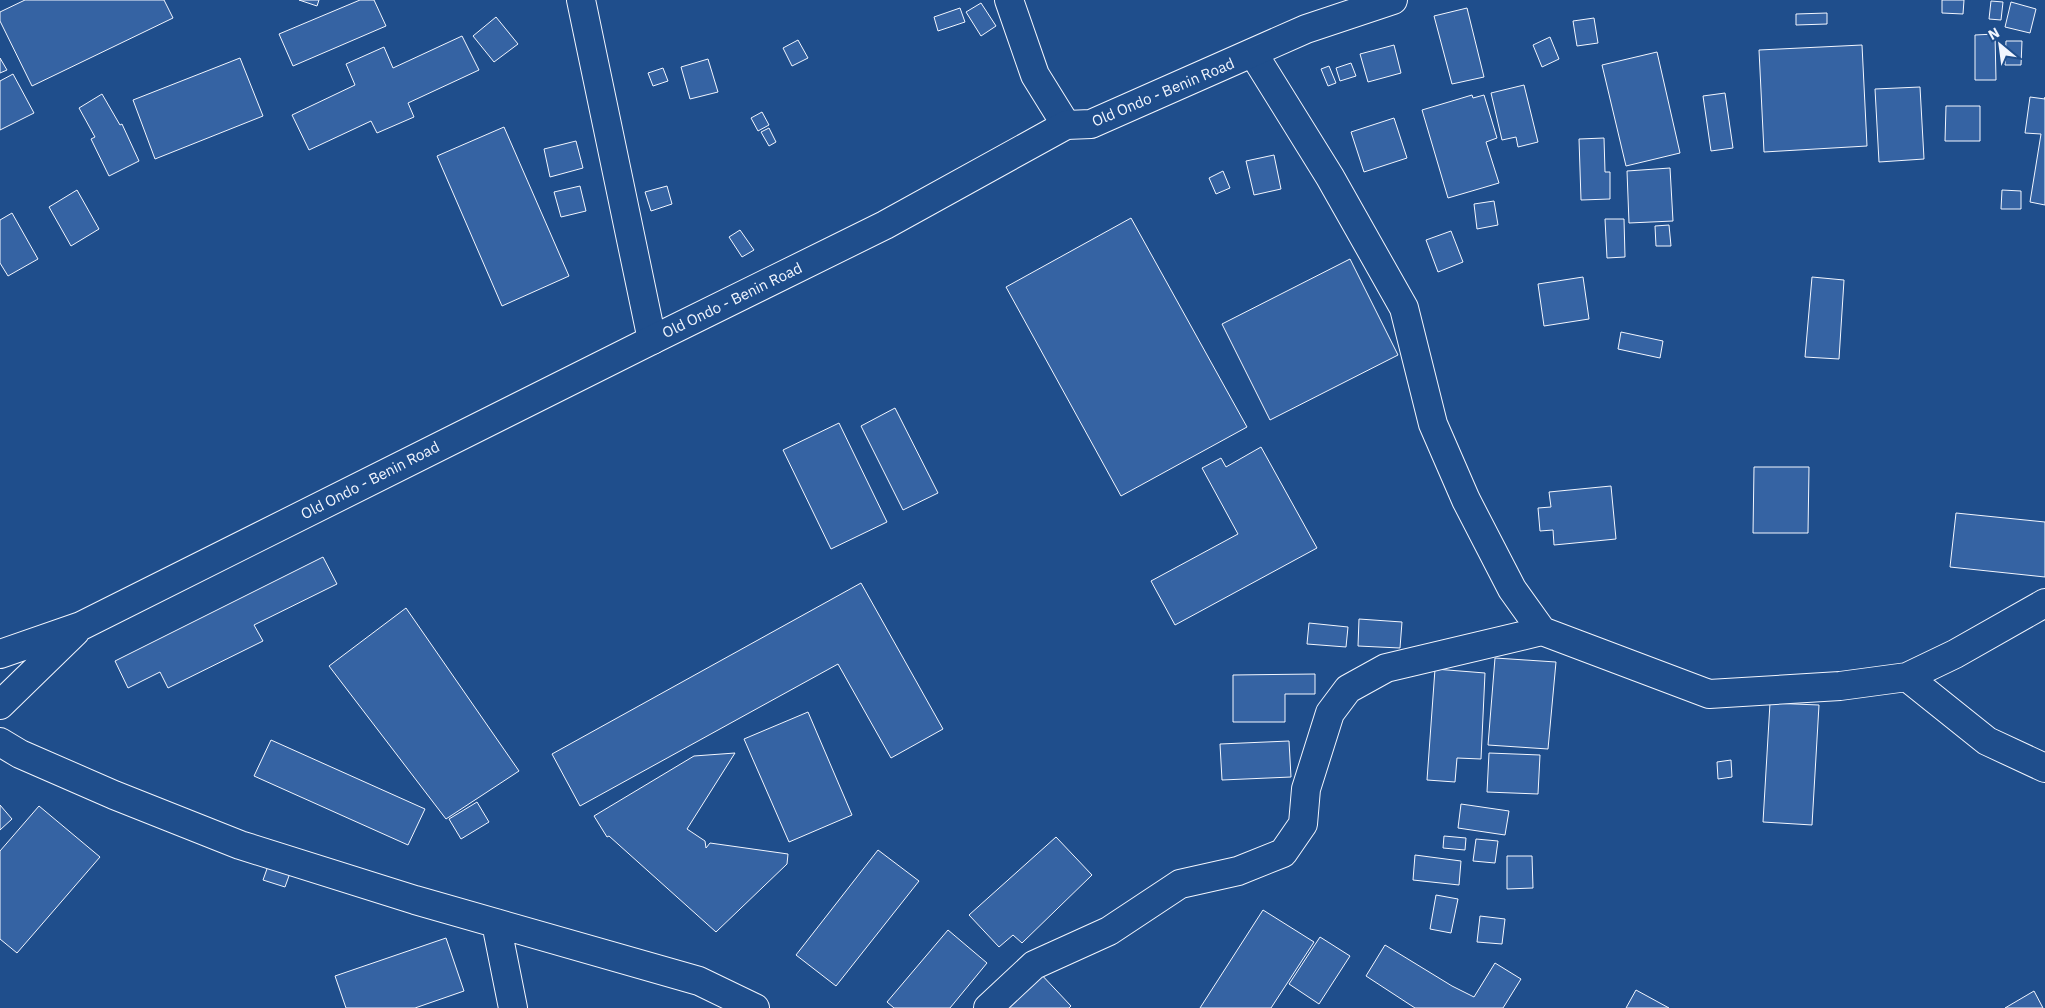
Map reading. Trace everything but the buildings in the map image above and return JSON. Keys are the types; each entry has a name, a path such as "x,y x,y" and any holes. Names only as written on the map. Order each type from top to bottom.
{"street":[{"path":"581,0 652,340"},
{"path":"1009,0 1036,75 1066,125"},
{"name":"Old Ondo - Benin Road","path":"0,654 81,626 885,225 1066,125 1091,124 1306,29 1393,0"},
{"path":"1253,53 1330,177 1404,308 1433,424 1466,500 1512,589 1542,631 1709,694 1840,686 1907,677 1955,654 2045,603"},
{"name":"Old Ondo - Benin Road","path":"0,705 81,626"},
{"path":"988,1008 1034,965 1109,931 1180,884 1238,871 1283,853 1303,824 1306,789 1330,713 1348,689 1386,668 1542,631"},
{"path":"1907,677 1987,740 2045,768"},
{"path":"0,742 20,754 114,795 240,845 496,924 699,981 755,1008"},
{"path":"496,924 513,1008"}]}
